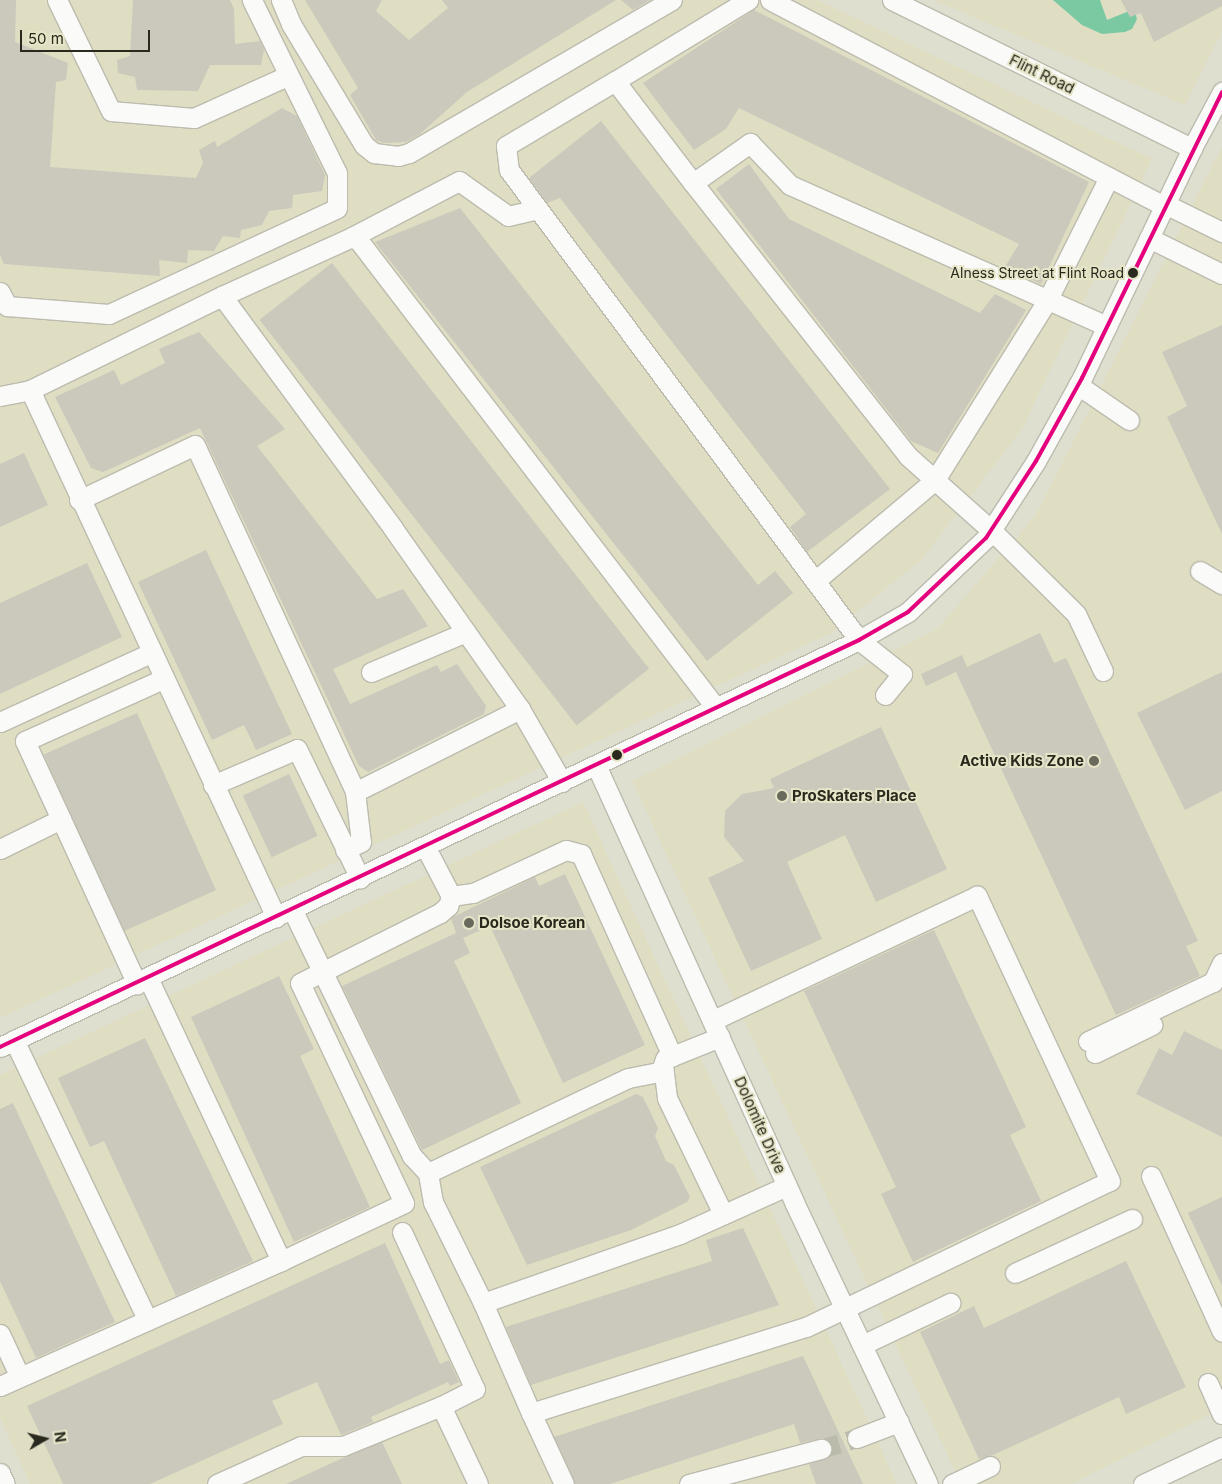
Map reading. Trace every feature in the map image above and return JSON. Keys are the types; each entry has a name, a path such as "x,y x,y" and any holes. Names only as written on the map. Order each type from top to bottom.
{"street":[{"path":"57,0 110,111 194,118 287,76"},
{"path":"0,292 7,306 108,314 337,208 337,173 287,76 252,0"},
{"path":"281,0 291,24 364,145 374,153 398,156 409,153 672,0"},
{"path":"748,0 506,146 509,170 859,640 902,674 885,696"},
{"path":"770,0 1109,177 1222,232"},
{"name":"Flint Road","path":"892,0 1192,148"},
{"path":"615,81 908,456 991,530 1076,614 1103,671"},
{"path":"147,1318 7,1043 360,878 859,640 908,612 991,530 1036,461 1078,385 1192,148 1222,94"},
{"path":"693,183 750,143 790,185 1107,326"},
{"path":"815,581 935,480 1048,299 1109,177"},
{"path":"0,396 30,390 222,296 352,237 460,180 508,216 538,209"},
{"path":"352,237 359,241 572,516 716,708"},
{"path":"1149,238 1222,274"},
{"path":"222,296 520,709 562,782"},
{"path":"1078,385 1129,420"},
{"path":"30,390 79,500 213,785 284,913 322,972 412,1156 428,1173 433,1202 483,1303 564,1484"},
{"path":"79,500 196,445 355,792 361,842 345,850"},
{"path":"1200,571 1222,584"},
{"path":"371,672 466,632"},
{"path":"0,722 151,653"},
{"path":"163,679 25,741 61,819 281,1261"},
{"path":"355,792 520,709"},
{"path":"213,785 297,749 360,878"},
{"name":"Dolomite Drive","path":"596,765 787,1186 928,1484"},
{"path":"0,848 61,819"},
{"path":"0,1386 147,1318 281,1261 404,1203 300,983 440,913 448,906 451,896 425,846"},
{"path":"451,896 473,893 566,850 581,854 667,1063 667,1098 723,1214"},
{"path":"531,1413 806,1327 1110,1181 977,896 713,1020"},
{"path":"1222,963 1213,982 1092,1047 1222,989"},
{"path":"428,1173 628,1078 667,1063 720,1037"},
{"path":"1151,1176 1222,1332"},
{"path":"483,1303 680,1234 787,1186"},
{"path":"1015,1273 1132,1219"},
{"path":"217,1484 301,1446 344,1446 441,1406 475,1389 402,1232"},
{"path":"862,1346 950,1303"},
{"path":"0,1334 20,1377"},
{"path":"1208,1383 1222,1414"},
{"path":"441,1406 478,1484"},
{"path":"857,1438 899,1422"},
{"path":"1143,1484 1222,1447"},
{"path":"688,1484 821,1449"},
{"path":"952,1484 990,1466"},
{"path":"0,1473 5,1484"}],"shaded area":[{"path":"0,0 817,0 1152,159 1022,429 922,559 831,633 0,1018"},
{"path":"933,0 1222,0 1222,31 1185,105"},
{"path":"1053,0 1100,0 1107,20 1134,9 1137,19 1132,29 1125,32 1102,34 1082,25"},
{"path":"1222,147 1222,1408 1072,1484 961,1484 632,781 937,629 1036,515"},
{"path":"583,802 897,1484 30,1484 0,1417 0,1075"}],"building":[{"path":"0,0 16,0 15,42 68,63 66,80 56,82 50,167 196,178 203,163 199,150 215,141 217,147 282,108 297,116 325,175 322,191 293,195 292,208 269,211 262,225 241,230 240,238 223,236 214,251 188,250 187,263 159,260 160,276 4,264 0,255"},
{"path":"133,0 230,0 234,9 235,44 260,41 264,50 261,65 210,65 198,91 137,90 135,77 118,73 117,60 130,56"},
{"path":"305,0 382,0 376,11 409,40 448,8 442,0 616,0 467,92 420,134 406,142 384,143 376,140 350,95 358,88"},
{"path":"621,0 650,0 633,10"},
{"path":"1121,0 1222,0 1222,6 1154,42 1141,13 1130,17"},
{"path":"754,10 1089,182 1041,284 1005,267 1019,244 739,108 726,129 694,150 643,83"},
{"path":"601,121 890,489 807,552 790,527 806,514 560,198 547,203 529,178"},
{"path":"749,164 789,219 980,313 995,294 1026,310 938,453 911,441 716,189"},
{"path":"460,208 758,585 775,571 793,593 707,661 375,242"},
{"path":"332,263 649,669 577,725 260,320"},
{"path":"1222,325 1222,534 1167,417 1187,406 1162,352"},
{"path":"199,332 285,429 257,446 377,599 403,589 428,626 333,669 350,704 437,665 441,672 457,664 486,706 484,714 368,772 359,766 200,428 103,472 91,468 55,397 114,370 121,385 165,363 159,349"},
{"path":"24,453 48,505 0,527 0,464"},
{"path":"206,550 292,734 256,750 244,725 212,740 138,582"},
{"path":"87,563 122,637 0,694 0,603"},
{"path":"1040,633 1054,663 1066,658 1198,941 1186,946 1200,976 1116,1015 956,672 926,686 921,674 962,655 967,667"},
{"path":"1222,672 1222,791 1185,810 1137,713"},
{"path":"137,713 216,890 123,932 44,754"},
{"path":"881,727 947,869 876,902 845,835 787,862 822,939 751,971 708,878 744,861 724,837 725,811 742,794 774,788 770,779"},
{"path":"289,774 318,836 272,857 243,796"},
{"path":"565,874 645,1045 563,1083 490,926 463,938 470,953 454,961 521,1103 422,1150 342,986 456,933 451,918 535,877 539,886"},
{"path":"934,930 1026,1127 1010,1135 1041,1201 913,1262 881,1194 896,1187 804,991"},
{"path":"279,976 314,1049 300,1056 370,1207 294,1242 191,1017"},
{"path":"1184,1031 1222,1050 1222,1137 1136,1094 1159,1048 1172,1055"},
{"path":"145,1038 253,1261 176,1296 104,1141 90,1147 58,1078"},
{"path":"636,1094 643,1097 658,1128 655,1136 666,1161 674,1165 690,1197 687,1202 631,1230 527,1265 480,1167"},
{"path":"13,1103 115,1322 36,1358 0,1281 0,1109"},
{"path":"1222,1197 1222,1286 1188,1213"},
{"path":"743,1228 779,1305 531,1385 506,1327 712,1261 706,1240"},
{"path":"385,1243 440,1364 449,1360 459,1382 450,1386 448,1382 371,1417 373,1422 341,1435 317,1382 272,1401 283,1424 150,1484 63,1484 27,1406"},
{"path":"1126,1261 1186,1387 1126,1414 1119,1397 993,1455 979,1459 920,1332 974,1306 984,1328"},
{"path":"803,1356 863,1484 816,1484 809,1464 829,1457 832,1446 823,1438 800,1443 794,1424 610,1484 575,1484 554,1437"},
{"path":"382,1442 402,1484 286,1484 345,1457"}],"tunnel":[{"path":"821,1449 857,1438"}],"transit line":[{"path":"0,1047 859,640 908,612 986,538 1036,461 1082,378 1222,92"}],"place":[{"name":"Alness Street at Flint Road","path":"1133,273"},
{"name":"Active Kids Zone","path":"1094,761"},
{"name":"ProSkaters Place","path":"782,796"},
{"name":"Dolsoe Korean","path":"469,923"}]}
